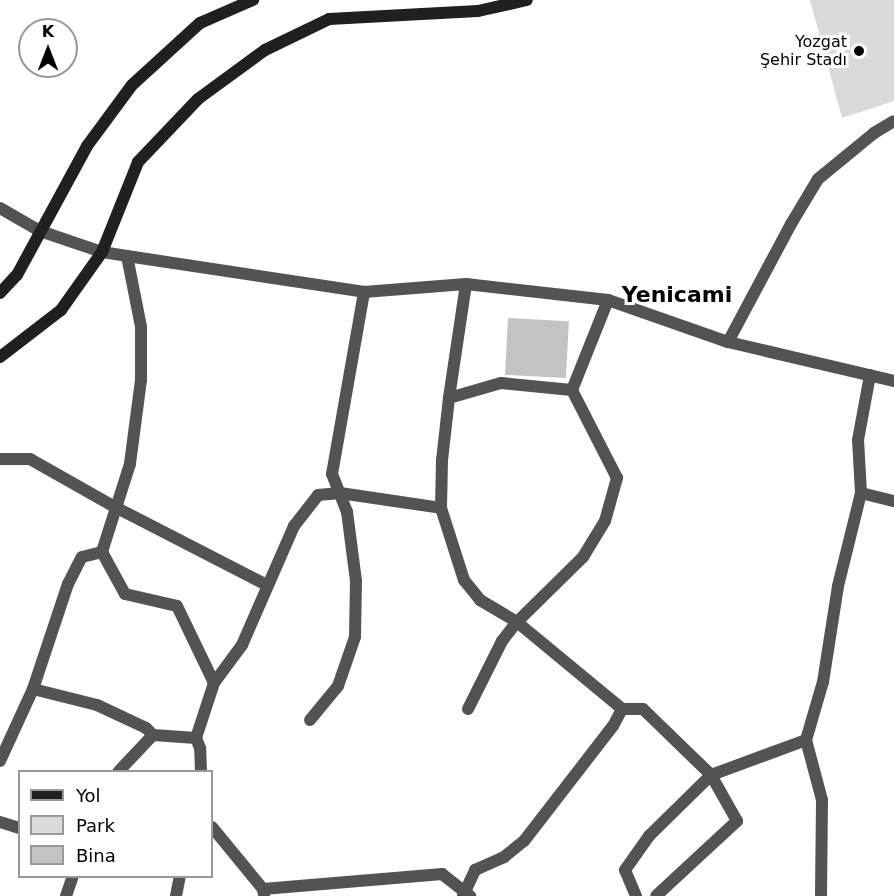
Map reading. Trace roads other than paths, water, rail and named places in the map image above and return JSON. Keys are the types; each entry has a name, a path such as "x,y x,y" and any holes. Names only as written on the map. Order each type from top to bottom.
{"street":[{"path":"0,292 17,275 87,146 132,85 200,23 253,0"},
{"path":"0,357 61,310 102,252 138,162 198,99 265,50 329,19 478,11 527,0"},
{"path":"728,342 791,224 818,179 874,133 894,122"},
{"path":"0,208 40,231 102,252 364,292 466,284 609,300 728,342 894,381"},
{"path":"127,256 141,327 141,380 130,464 102,552 125,594 177,606 214,683"},
{"path":"466,284 442,460 441,508 464,580 480,600 517,621 622,709 643,709 711,774 737,821 656,896"},
{"path":"310,720 338,686 355,637 356,581 347,512 332,474 364,292"},
{"path":"468,709 502,640 517,621 583,557 605,521 617,478 572,390 609,300"},
{"path":"821,896 822,800 806,741 823,682 838,586 861,493 858,440 870,375"},
{"path":"449,398 501,383 572,390"},
{"path":"0,459 30,459 115,507 267,585"},
{"path":"201,770 200,748 196,738 214,683 242,645 294,526 318,495 340,493 441,508"},
{"path":"861,493 894,501"},
{"path":"0,761 33,689 68,584 82,557 102,552"},
{"path":"33,689 97,705 146,728 153,735 196,738"},
{"path":"213,828 264,893 442,874 466,894 475,870 504,857 524,841 614,726 622,709"},
{"path":"119,770 153,735"},
{"path":"636,896 625,870 649,836 711,774 806,741"},
{"path":"0,822 18,827"},
{"path":"66,896 72,878"},
{"path":"176,896 180,878"}],"place":[{"name":"Yozgat Şehir Stadı","path":"859,51"}],"district":[{"name":"Yenicami","path":"677,295"}]}
